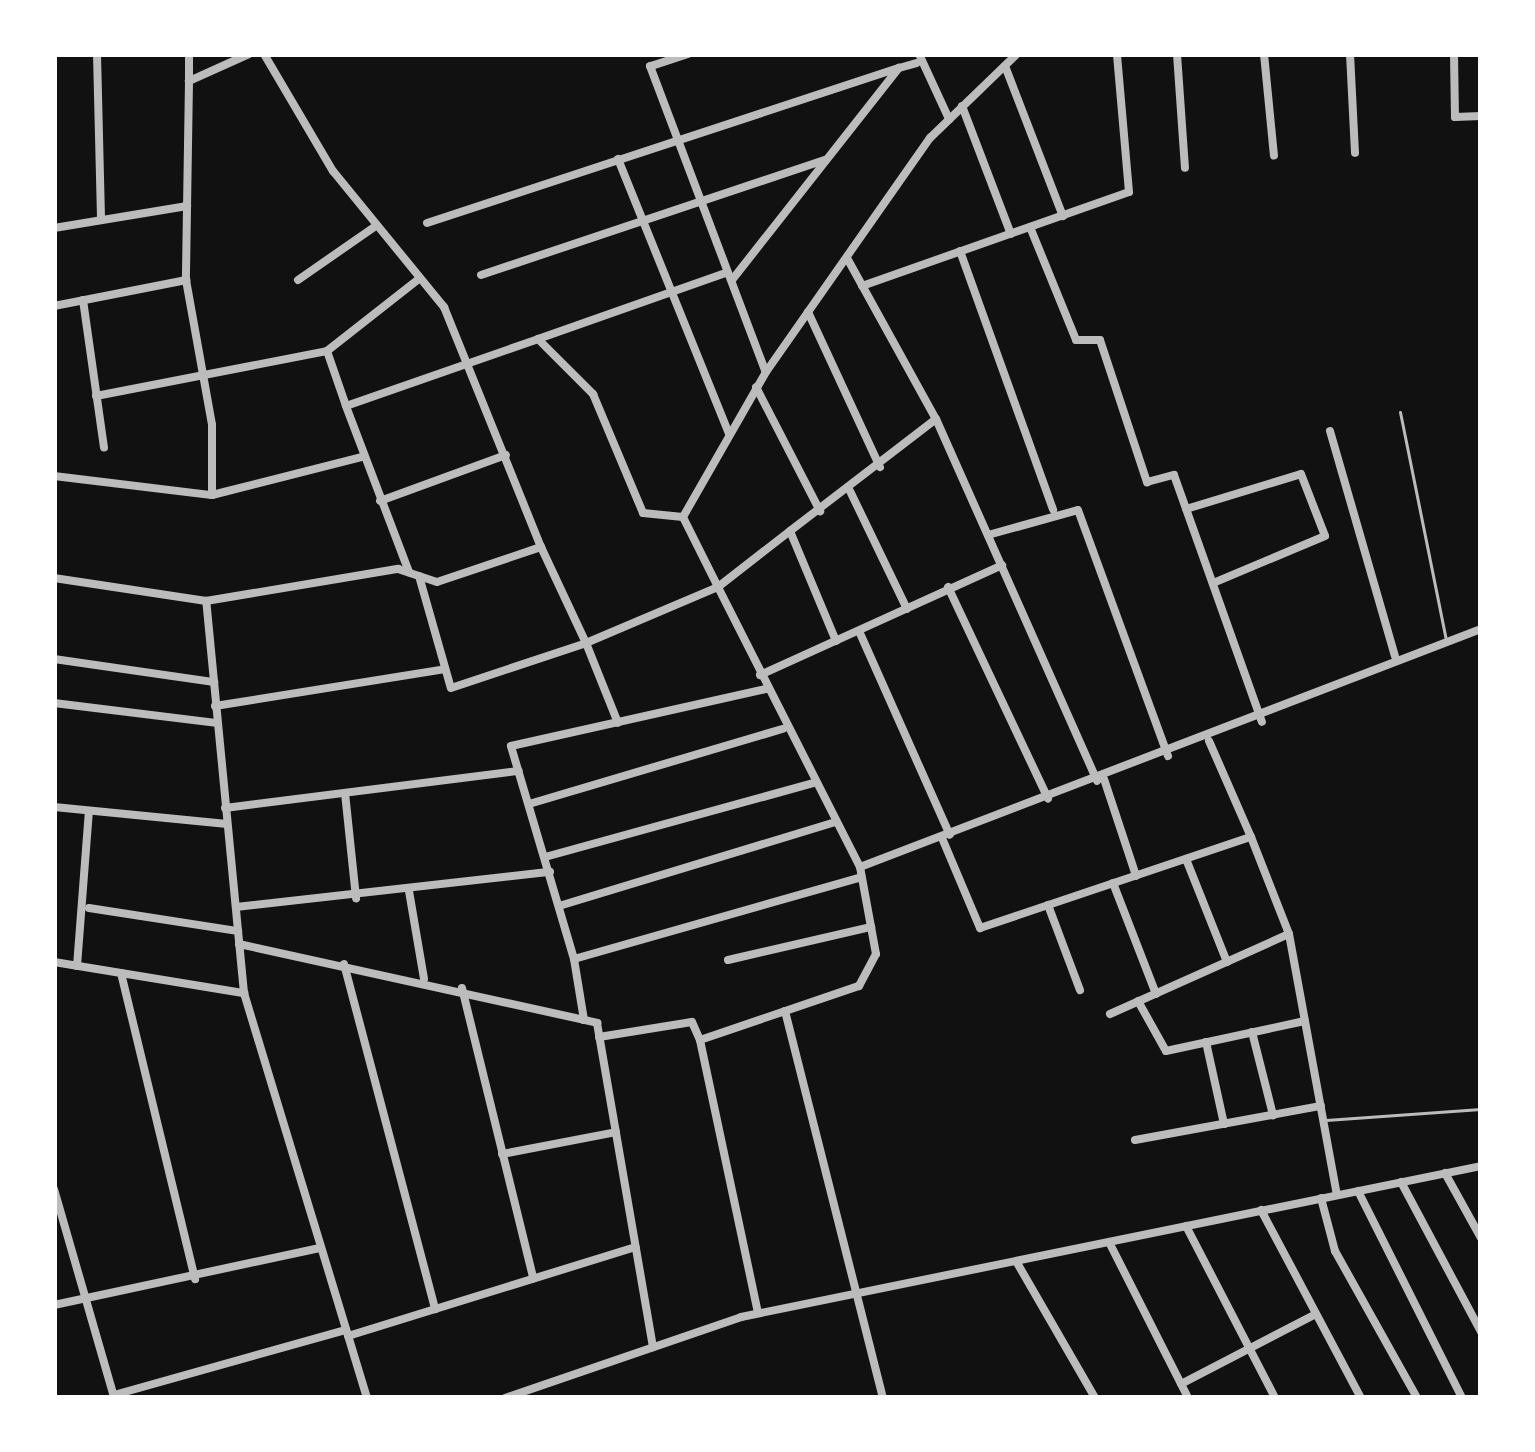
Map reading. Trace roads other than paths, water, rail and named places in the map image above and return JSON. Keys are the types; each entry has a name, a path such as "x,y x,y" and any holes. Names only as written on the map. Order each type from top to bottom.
{"street":[{"path":"97,54 101,220"},
{"path":"189,54 186,280 203,374 212,495"},
{"path":"189,81 249,54"},
{"path":"264,54 377,225 420,278 470,363 541,548 618,723"},
{"path":"688,54 663,57 650,66 766,372"},
{"path":"683,517 756,387 846,257 949,119 1017,54"},
{"path":"862,286 1129,192 1117,54"},
{"path":"1177,54 1185,168"},
{"path":"1264,54 1274,156"},
{"path":"1350,54 1355,153"},
{"path":"1454,54 1455,116 1481,116"},
{"path":"427,223 917,58 949,119"},
{"path":"1005,65 1063,216"},
{"path":"346,406 730,276 898,68"},
{"path":"962,106 1011,234"},
{"path":"617,158 729,436"},
{"path":"481,275 645,227 825,160"},
{"path":"54,228 187,206"},
{"path":"298,280 377,225"},
{"path":"1030,227 1076,340 1100,340 1147,482 1174,475 1262,722"},
{"path":"960,251 1053,510"},
{"path":"846,257 936,419 1100,780 1136,876"},
{"path":"96,396 327,351 420,278"},
{"path":"54,306 186,280"},
{"path":"83,300 104,448"},
{"path":"808,312 880,466"},
{"path":"538,339 593,394 643,513 683,517"},
{"path":"327,351 362,457 414,574 451,688 478,687 718,587 850,491 936,419"},
{"path":"756,387 820,511"},
{"path":"1330,431 1395,656"},
{"path":"380,501 506,455"},
{"path":"54,476 212,495 362,457"},
{"path":"1186,509 1301,474 1325,536 1213,583"},
{"path":"850,491 907,609"},
{"path":"988,535 1053,510 1078,510 1168,756"},
{"path":"683,517 783,729 861,872 876,953 859,986 700,1040"},
{"path":"790,531 836,641"},
{"path":"54,578 206,601 414,574 437,582 541,548"},
{"path":"760,675 1002,565"},
{"path":"948,587 1048,799"},
{"path":"206,601 244,994 367,1398"},
{"path":"574,959 861,872 946,836 1262,722 1395,656 1481,629"},
{"path":"859,631 980,928 1251,837"},
{"path":"54,659 214,682"},
{"path":"214,706 445,669"},
{"path":"653,1347 599,1037 584,1020 574,959 511,746 766,689"},
{"path":"54,703 216,723"},
{"path":"529,804 783,729"},
{"path":"1209,741 1289,934 1337,1195"},
{"path":"226,808 519,771"},
{"path":"545,857 813,783"},
{"path":"345,793 356,898"},
{"path":"54,807 227,824"},
{"path":"77,966 88,908 89,811"},
{"path":"559,906 835,822"},
{"path":"1186,859 1228,962"},
{"path":"236,907 356,898 550,872"},
{"path":"1113,883 1156,994"},
{"path":"410,891 424,979"},
{"path":"1048,905 1081,990"},
{"path":"88,908 238,932"},
{"path":"728,960 871,927"},
{"path":"1110,1014 1289,934"},
{"path":"239,944 424,979 584,1020"},
{"path":"54,962 244,994"},
{"path":"344,964 435,1309"},
{"path":"121,974 196,1280"},
{"path":"462,988 532,1278"},
{"path":"1138,1001 1160,1049 1305,1021"},
{"path":"785,1011 883,1398"},
{"path":"599,1037 692,1022 700,1040 758,1313"},
{"path":"1252,1032 1273,1115"},
{"path":"1206,1042 1224,1124"},
{"path":"1135,1140 1321,1106"},
{"path":"502,1154 616,1132"},
{"path":"506,1398 758,1313 1481,1166"},
{"path":"1445,1173 1481,1238"},
{"path":"1401,1182 1481,1332"},
{"path":"54,1189 114,1396 435,1309 635,1246"},
{"path":"1358,1191 1462,1398"},
{"path":"1321,1198 1335,1251 1417,1398"},
{"path":"1261,1210 1361,1398"},
{"path":"1186,1226 1275,1398"},
{"path":"1109,1242 1188,1398"},
{"path":"54,1306 88,1306 321,1248"},
{"path":"1016,1261 1095,1398"},
{"path":"1181,1384 1316,1314"}],"lane":[{"path":"1400,412 1446,640"},
{"path":"1324,1120 1481,1109"}]}
